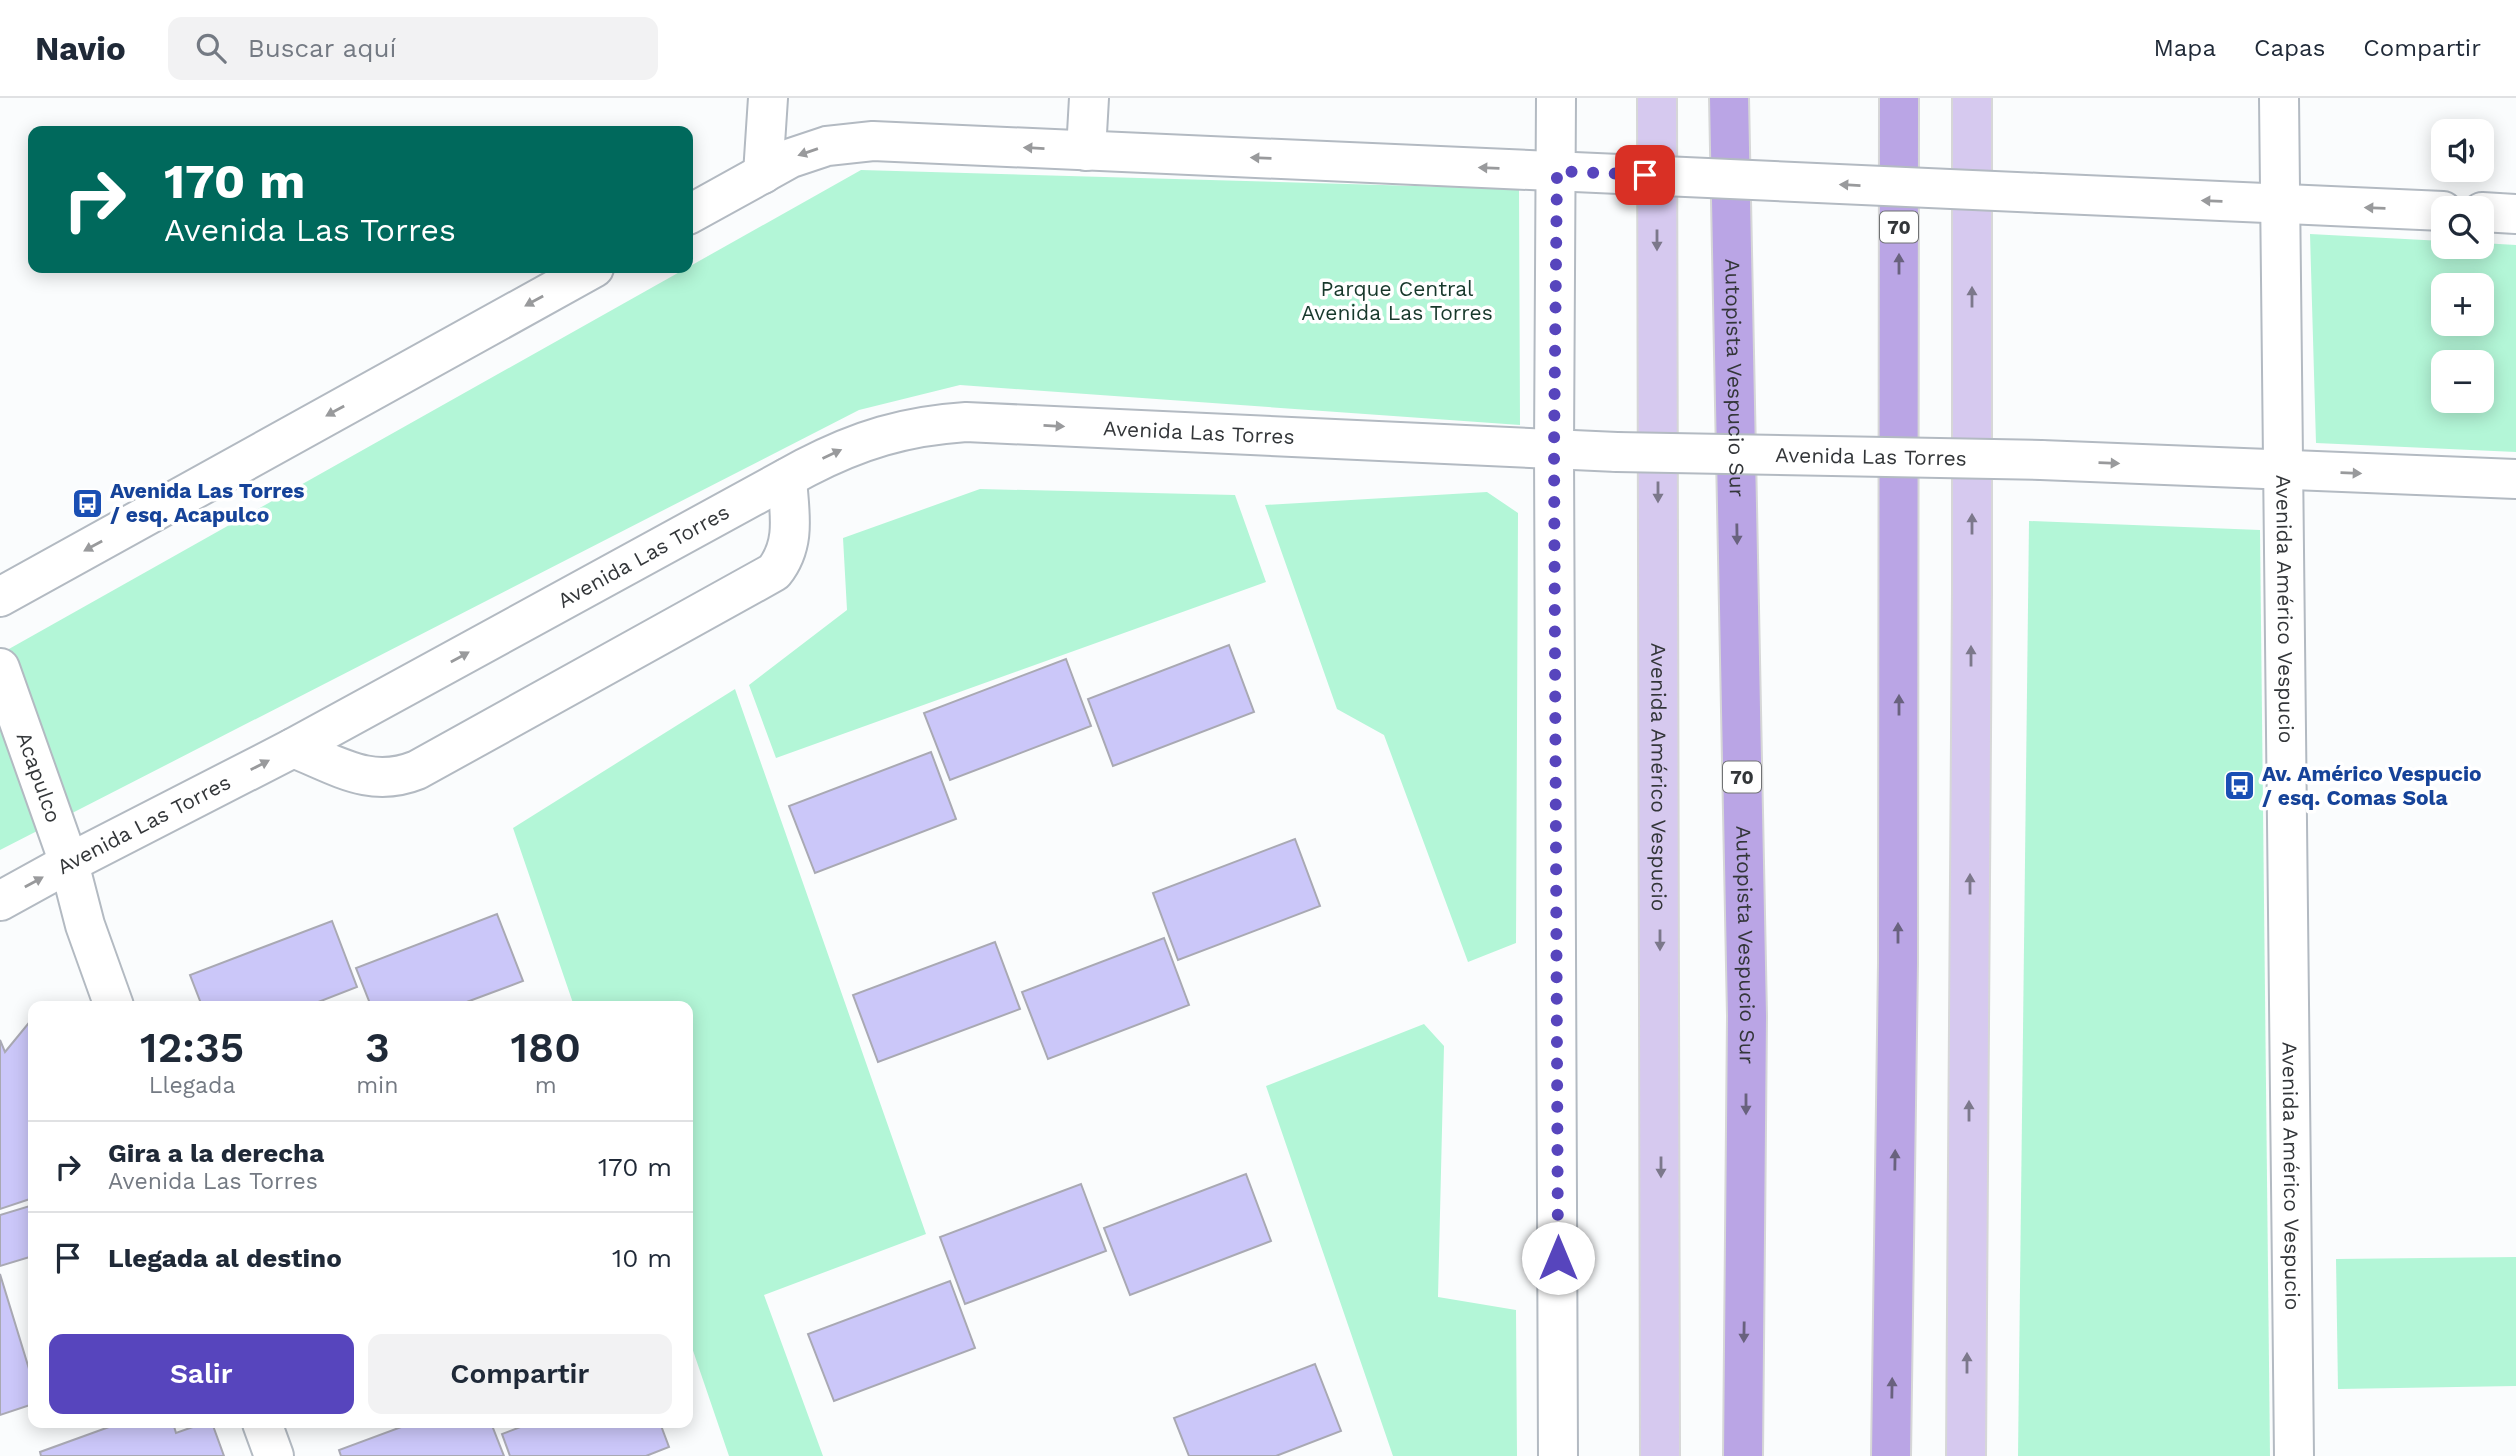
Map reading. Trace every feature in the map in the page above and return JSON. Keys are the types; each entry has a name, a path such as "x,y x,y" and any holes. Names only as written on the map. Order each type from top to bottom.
{"highway":[{"name":"Autopista Vespucio Sur","path":"1729,98 1747,1016 1743,1456"},
{"name":"70","path":"1891,1456 1898,949 1899,98"}],"main road":[{"name":"Avenida Américo Vespucio","path":"1657,98 1660,1456"},
{"path":"1966,1456 1972,661 1972,98"}],"street":[{"path":"763,174 768,98"},
{"path":"1086,151 1089,98"},
{"path":"1556,98 1554,449 1558,1456"},
{"name":"Avenida Américo Vespucio","path":"2279,98 2294,1456"},
{"path":"693,212 808,151 849,142 873,141 2431,210"},
{"path":"2494,213 2516,214"},
{"path":"0,597 585,273"},
{"name":"Avenida Las Torres","path":"0,901 293,748 834,452 865,440 931,425 966,422 1617,452 2041,460 2516,479"},
{"path":"293,748 374,778 402,775 440,757 774,572 783,561 790,538 787,478"},
{"name":"Acapulco","path":"0,668 69,863 85,925 112,1001"},
{"path":"264,1428 274,1456"}],"green space":[{"name":"Parque Central Avenida Las Torres","path":"861,170 1519,189 1520,425 960,385 859,410 0,850 0,654 678,273 693,273 693,264"},
{"path":"2310,234 2431,240 2431,259 2494,259 2494,244 2516,245 2516,452 2316,443"},
{"path":"980,489 1235,495 1266,582 776,758 749,685 847,610 843,538"},
{"path":"1487,492 1518,513 1516,943 1468,962 1384,735 1337,709 1265,505"},
{"path":"2029,521 2260,530 2270,1456 2018,1456"},
{"path":"735,689 926,1234 764,1295 823,1456 729,1456 693,1351 693,1001 572,1001 513,828"},
{"path":"1424,1024 1444,1046 1438,1297 1516,1310 1517,1456 1393,1456 1266,1086"},
{"path":"2516,1257 2516,1386 2338,1389 2336,1259"}],"building":[{"path":"1229,645 1254,712 1113,766 1088,699"},
{"path":"1066,659 1091,726 950,780 924,713"},
{"path":"931,752 956,819 815,873 789,806"},
{"path":"1295,839 1320,906 1178,960 1153,893"},
{"path":"497,914 523,981 469,1001 369,1001 356,968"},
{"path":"332,921 357,987 321,1001 200,1001 190,975"},
{"path":"1164,938 1189,1005 1048,1059 1022,992"},
{"path":"995,942 1020,1009 878,1062 853,995"},
{"path":"28,1024 28,1200 0,1209 0,1040 5,1052"},
{"path":"1246,1174 1271,1241 1130,1295 1104,1228"},
{"path":"1081,1184 1106,1251 965,1304 940,1237"},
{"path":"28,1207 28,1258 0,1266 0,1215"},
{"path":"0,1274 28,1366 28,1406 0,1415"},
{"path":"950,1281 975,1348 834,1401 808,1334"},
{"path":"1315,1364 1341,1431 1276,1456 1189,1456 1174,1418"},
{"path":"106,1428 174,1428 176,1433 190,1428 214,1428 224,1456 41,1456 40,1452"},
{"path":"398,1428 493,1428 504,1456 341,1456 339,1450"},
{"path":"518,1428 662,1428 669,1447 646,1456 510,1456 502,1434"}],"place":[{"name":"Avenida Las Torres / esq. Acapulco","path":"87,503"},
{"name":"Av. Américo Vespucio / esq. Comas Sola","path":"2239,786"}],"route":[{"path":"1558,1258 1554,449 1557,171 1645,175"}]}
